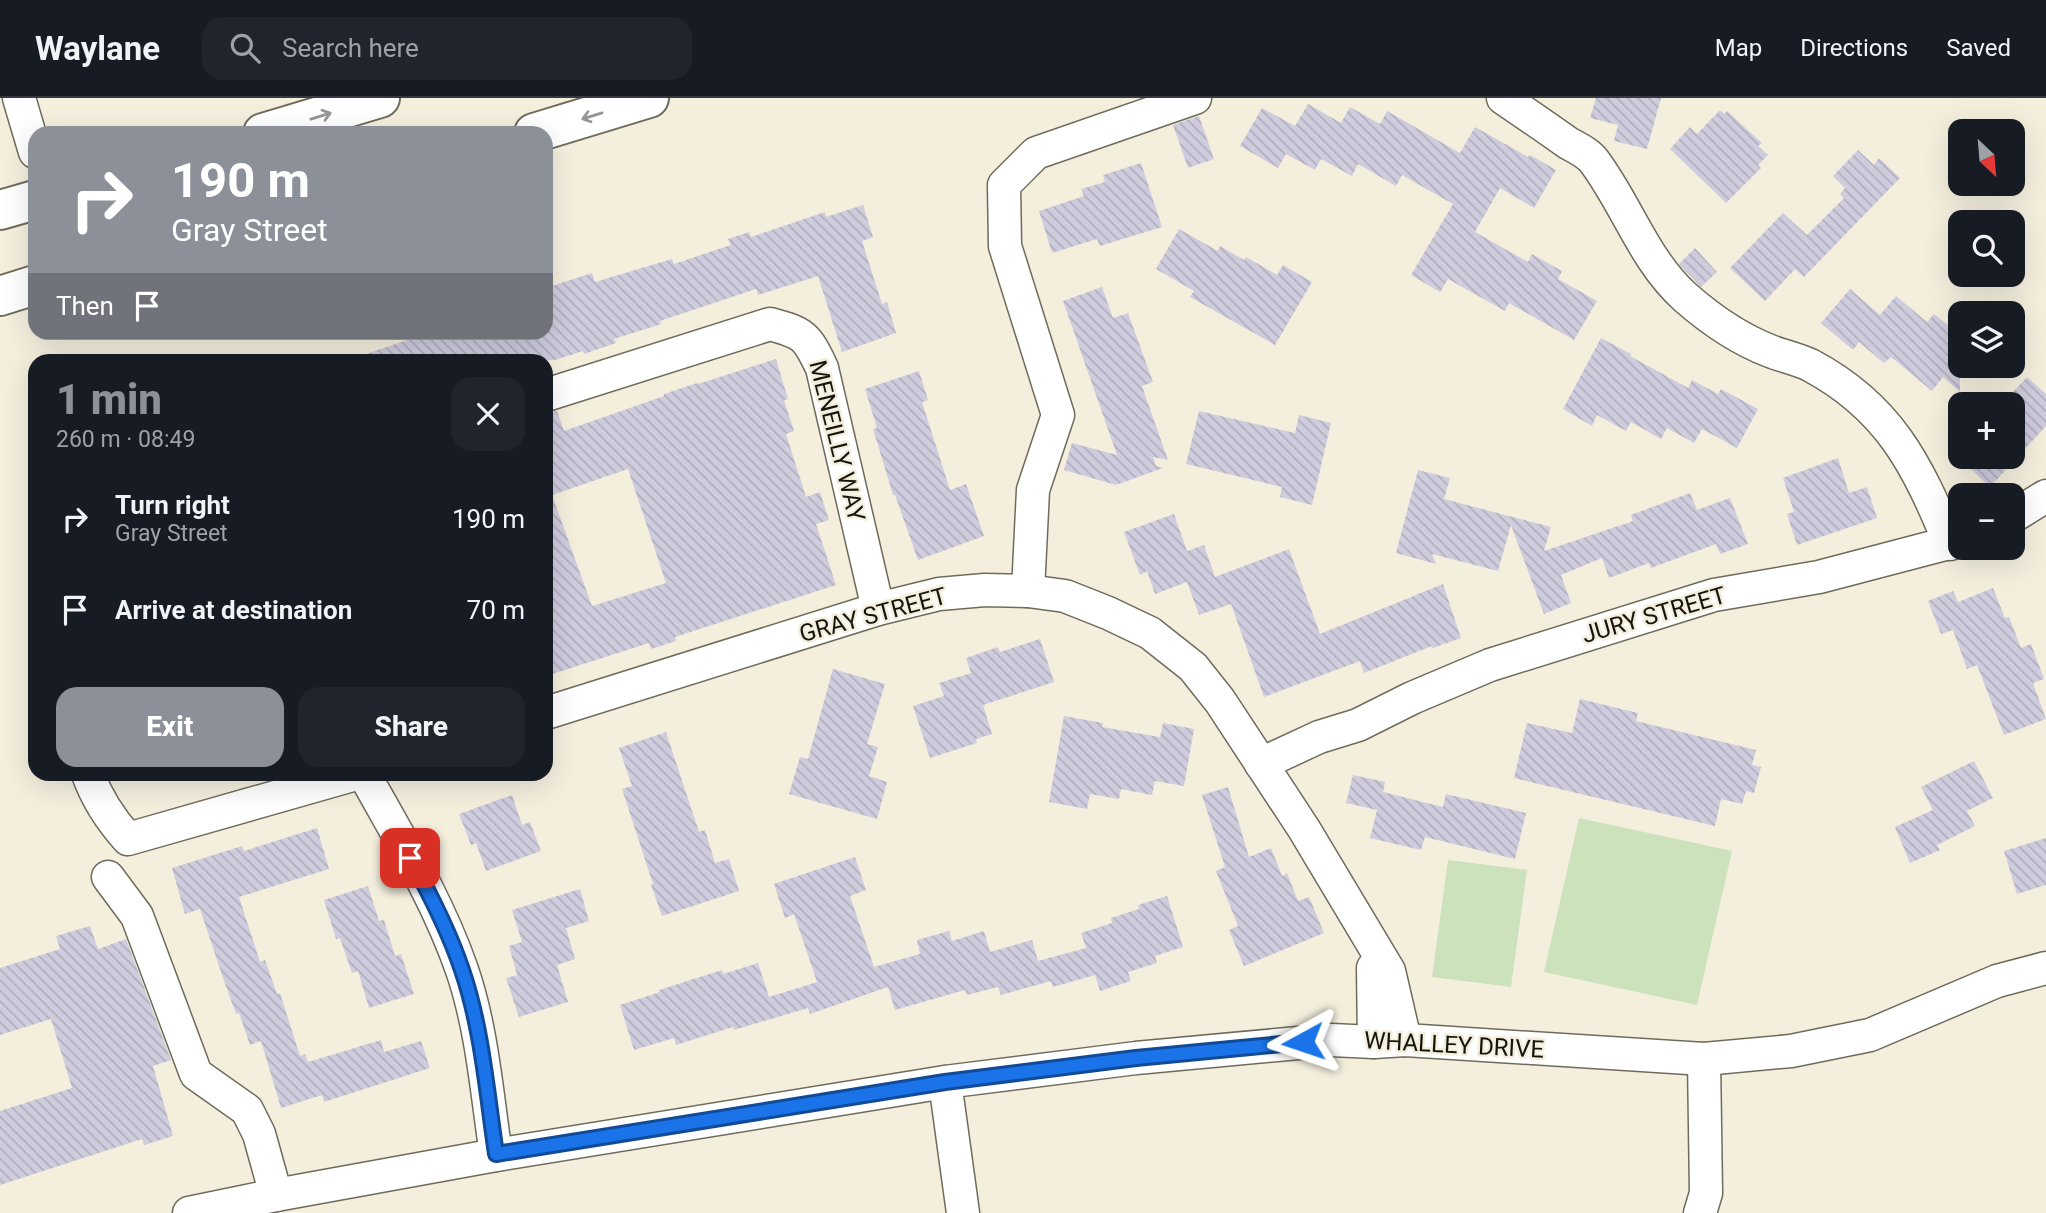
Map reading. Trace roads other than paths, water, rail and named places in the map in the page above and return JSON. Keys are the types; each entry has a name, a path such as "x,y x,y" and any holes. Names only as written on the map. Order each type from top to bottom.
{"highway":[{"path":"286,126 380,98"},
{"path":"553,127 649,98"},
{"path":"0,210 28,202"}],"street":[{"path":"1028,591 1033,490 1058,415 1005,246 1004,185 1036,153 1195,98"},
{"path":"1503,98 1592,159 1653,261 1684,296 1724,327 1767,350 1808,365 1856,394 1886,423 1909,458 1948,529"},
{"path":"20,103 28,129"},
{"path":"15,291 28,273"},
{"name":"MENEILLY WAY","path":"553,393 770,324 794,330 810,342 822,368 878,609"},
{"path":"2025,509 2046,496"},
{"name":"JURY STREET","path":"1266,773 1319,737 1358,725 1412,698 1490,665 1714,595 1819,577 1948,544"},
{"name":"GRAY STREET","path":"553,711 878,609 939,594 985,590 1028,591 1065,596 1150,633 1193,667 1220,701 1304,829 1389,971 1405,1041"},
{"path":"91,781 97,798 128,839 331,781"},
{"path":"367,781 433,900 463,971 476,1026 496,1154"},
{"path":"108,877 137,916 196,1074 247,1110 259,1134 276,1195"},
{"path":"1374,949 1374,1042"},
{"name":"WHALLEY DRIVE","path":"189,1213 496,1154 945,1082 1136,1058 1331,1040 1405,1041 1704,1059 1791,1051 1870,1035 1997,981 2046,968"},
{"path":"1700,1213 1706,1193 1704,1059"},
{"path":"945,1082 963,1213"}]}
